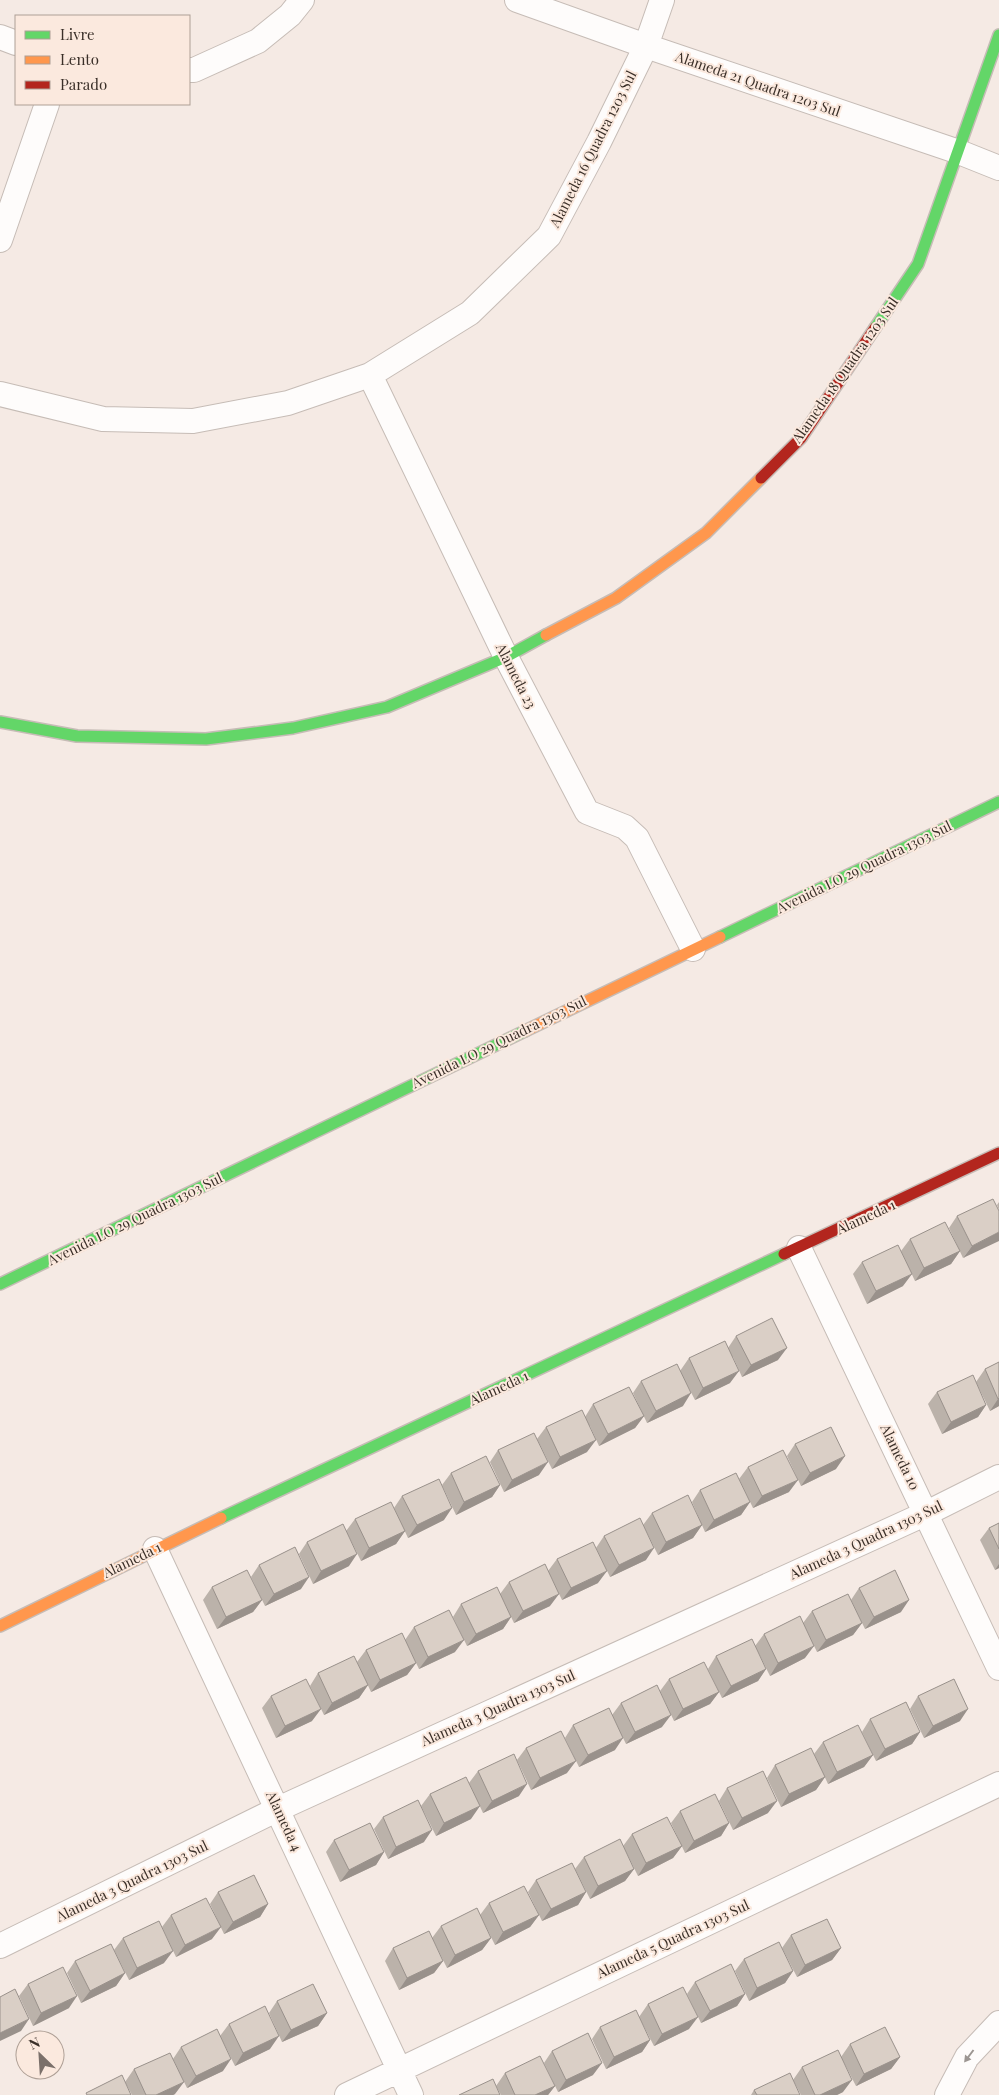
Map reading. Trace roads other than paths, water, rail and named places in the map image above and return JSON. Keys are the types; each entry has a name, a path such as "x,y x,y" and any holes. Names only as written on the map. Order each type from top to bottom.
{"street":[{"path":"190,70 194,70 258,41 290,15 302,0"},
{"name":"Alameda 21 Quadra 1203 Sul","path":"517,0 646,46 959,152 999,168"},
{"name":"Alameda 16 Quadra 1203 Sul","path":"0,394 103,419 193,421 288,403 370,375 470,313 549,236 599,142 646,46 662,0"},
{"name":"Alameda 18 Quadra 1203 Sul","path":"0,722 77,736 206,739 293,728 387,707 506,657 616,598 706,533 801,438 918,264 999,35"},
{"path":"0,37 15,43"},
{"path":"0,240 47,105"},
{"name":"Alameda 23","path":"370,375 506,657 587,812 625,827 637,838 693,949"},
{"name":"Avenida LO 29 Quadra 1303 Sul","path":"0,1284 999,802"},
{"name":"Alameda 1","path":"0,1626 155,1548 999,1153"},
{"name":"Alameda 10","path":"799,1248 927,1513 999,1668"},
{"name":"Alameda 3 Quadra 1303 Sul","path":"0,1946 278,1809 927,1513 999,1477"},
{"name":"Alameda 4","path":"155,1548 411,2095"},
{"name":"Alameda 5 Quadra 1303 Sul","path":"347,2095 999,1784"},
{"path":"946,2095 967,2057 999,2023"}]}
